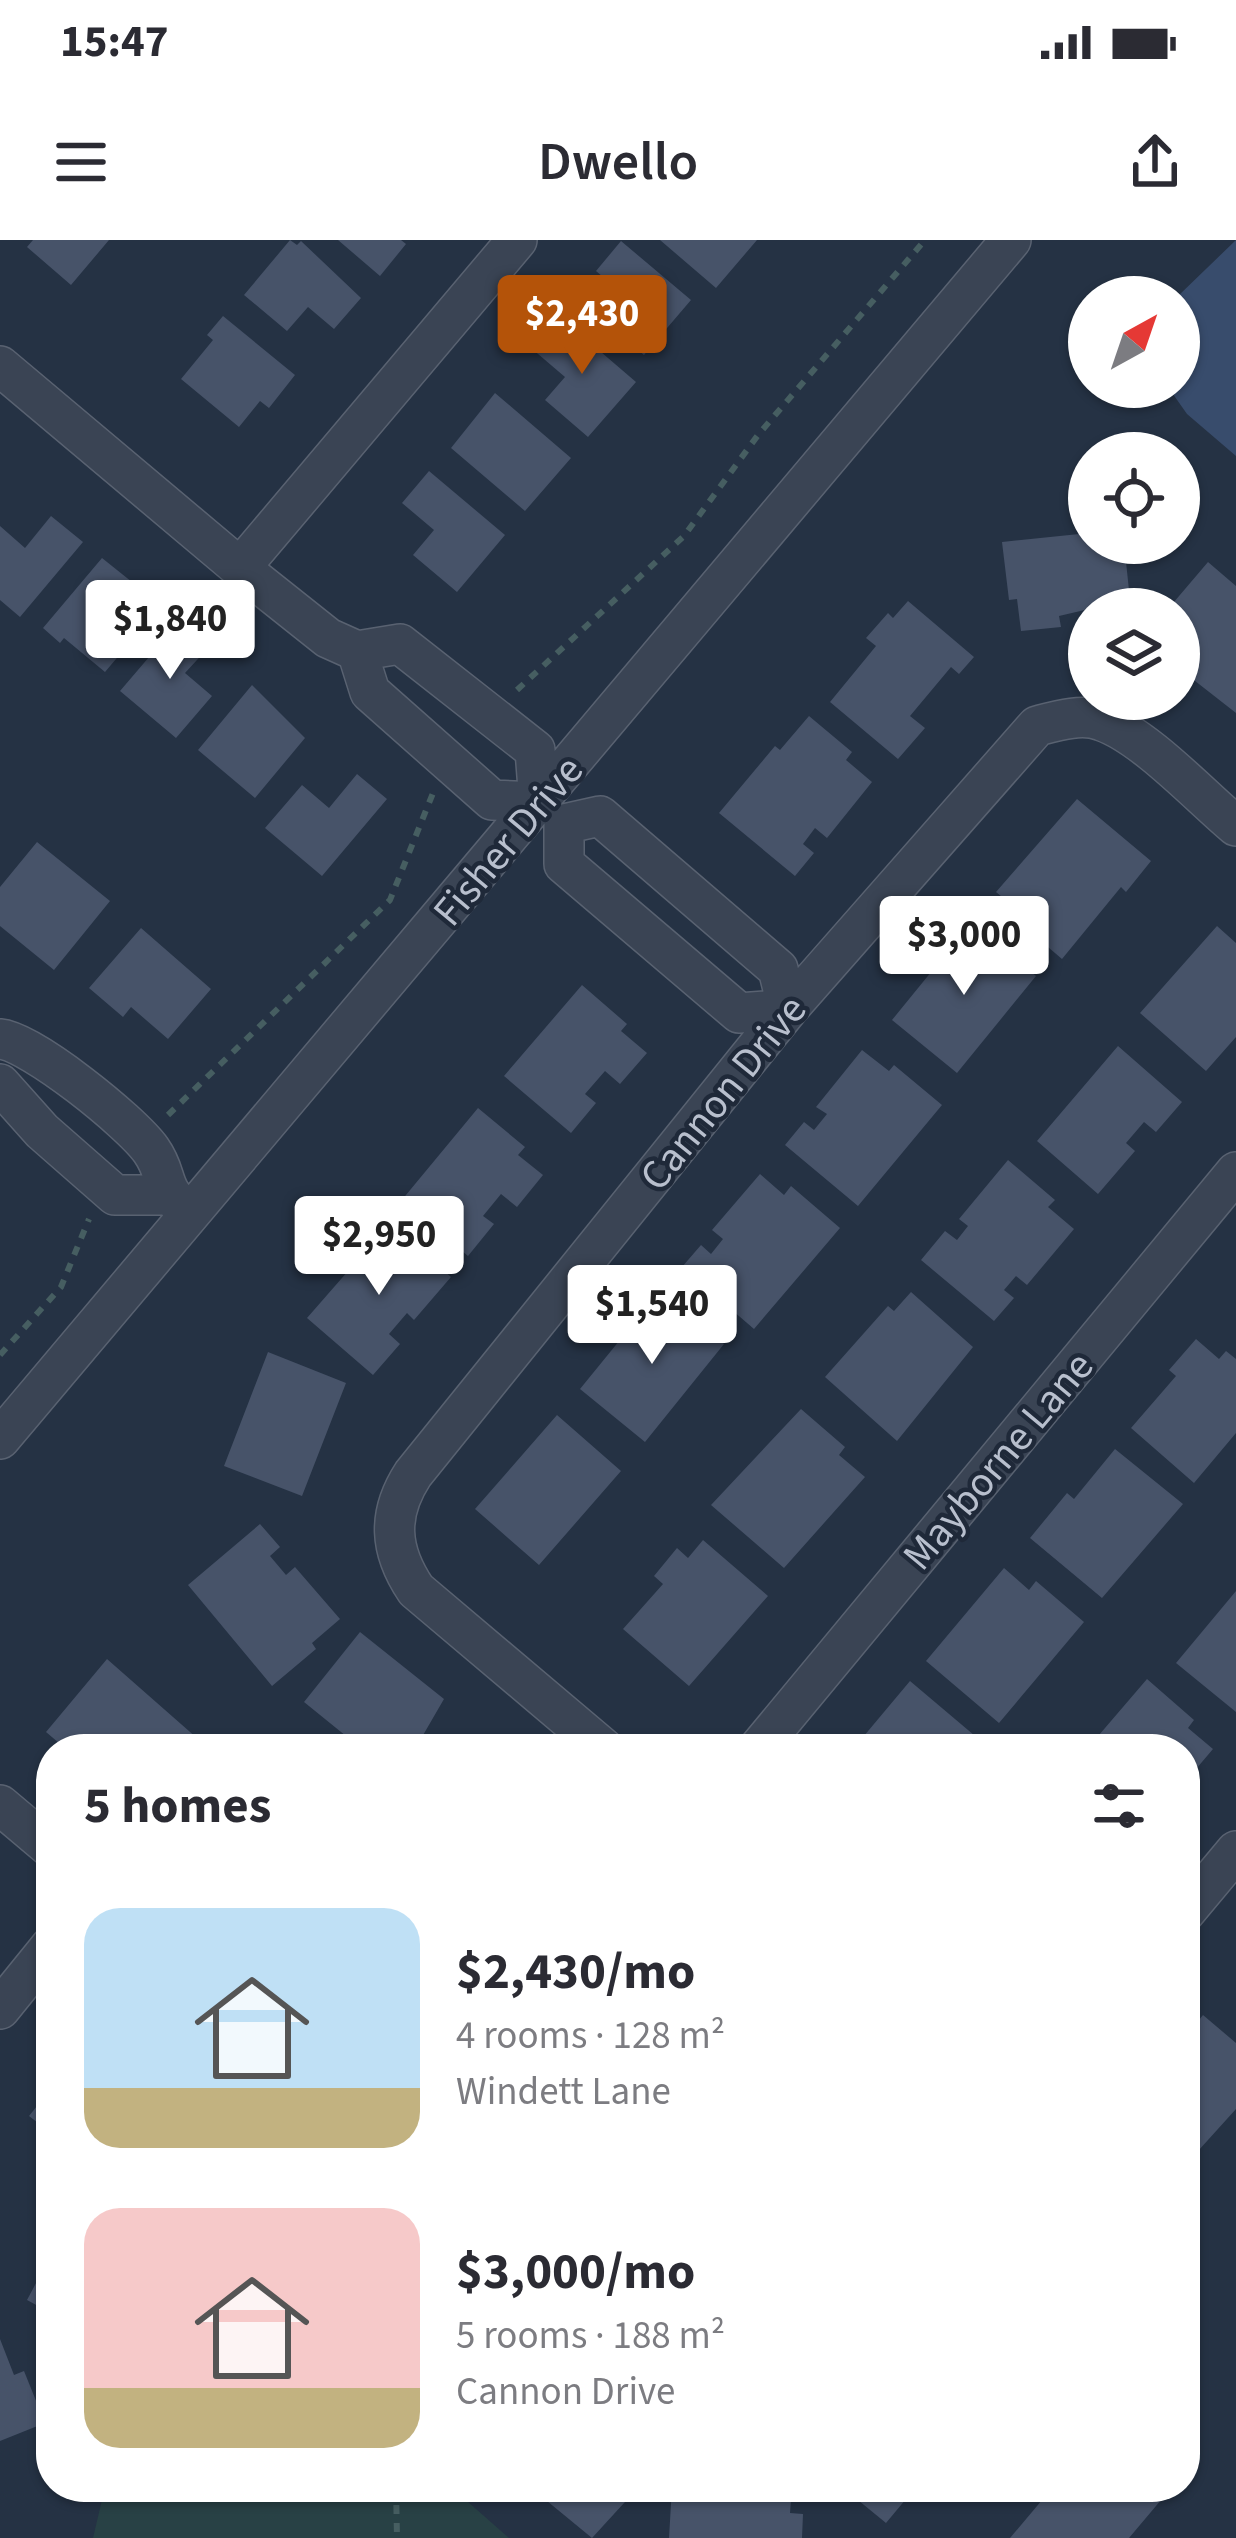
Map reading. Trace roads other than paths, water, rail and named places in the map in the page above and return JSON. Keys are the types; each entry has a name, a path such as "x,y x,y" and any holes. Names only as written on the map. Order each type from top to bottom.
{"street":[{"path":"240,568 517,240"},
{"name":"Fisher Drive","path":"0,1439 178,1204 552,813 1011,240"},
{"path":"0,366 328,638 357,651 400,644 472,694 535,750 552,813 564,864 739,1012 788,1009 778,970 600,816 552,813 492,800 370,692 357,651"},
{"name":"Cannon Drive","path":"586,1734 416,1590 395,1545 396,1500 788,1009 1036,726 1065,718 1101,720 1144,748 1236,826"},
{"path":"0,1039 14,1040 77,1085 153,1152 178,1204"},
{"path":"0,1084 43,1131 116,1195 178,1204"},
{"name":"Mayborne Lane","path":"770,1734 1236,1172"},
{"path":"0,1805 36,1835"},
{"path":"1200,1894 1236,1851"},
{"path":"0,2009 36,1965"}],"water":[{"path":"1236,240 1236,456 1183,408 1200,408 1199,276"}]}
